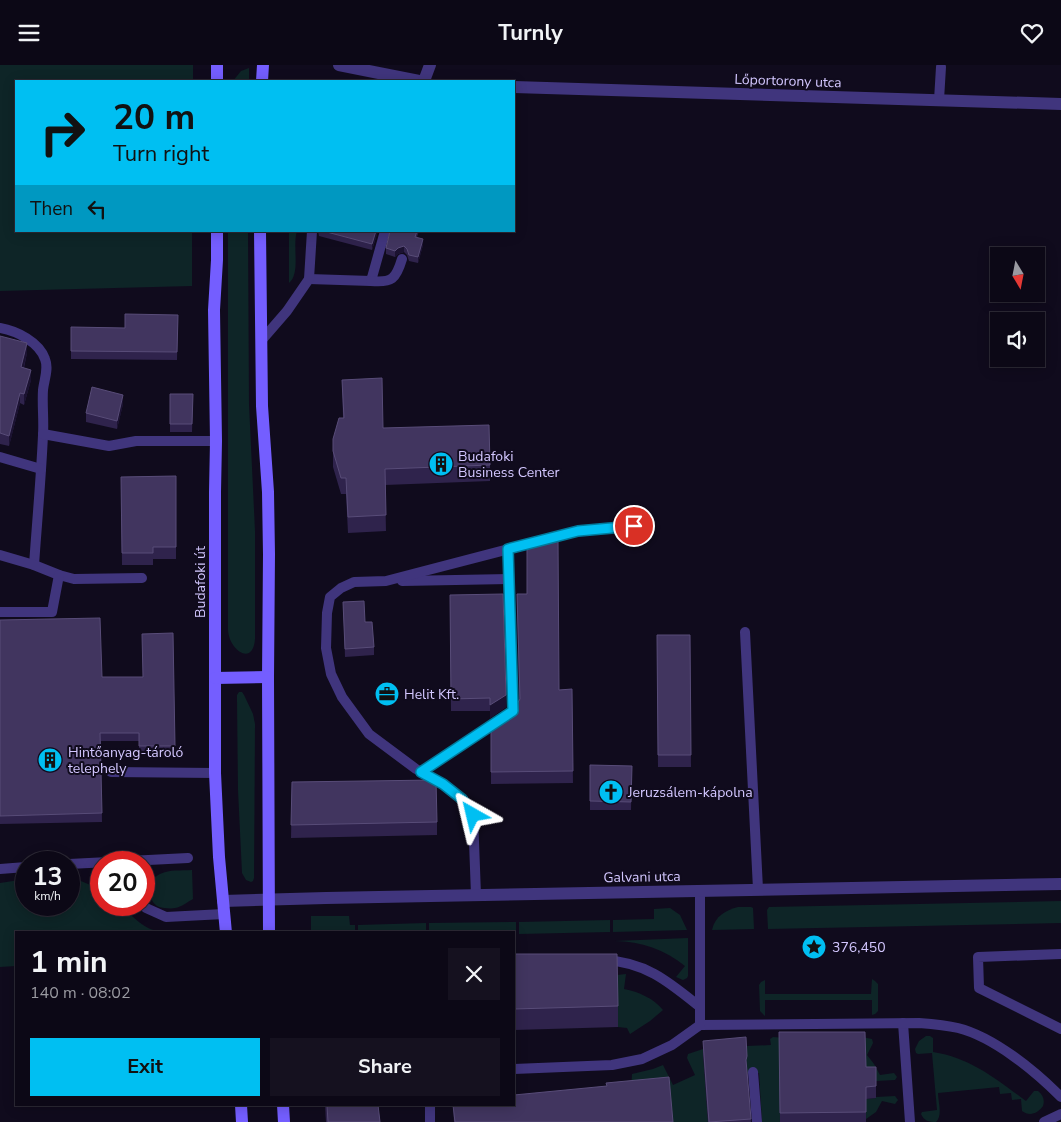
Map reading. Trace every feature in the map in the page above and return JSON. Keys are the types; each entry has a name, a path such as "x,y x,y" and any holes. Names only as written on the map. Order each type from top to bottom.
{"main road":[{"path":"217,65 217,80"},
{"path":"262,80 263,65"},
{"name":"Budafoki út","path":"217,232 214,310 216,441 215,773 219,857 226,931"},
{"path":"260,232 262,406 268,493 269,554 269,931"},
{"path":"215,678 268,677"},
{"path":"241,1106 242,1122"},
{"path":"282,1106 284,1122"}],"street":[{"path":"339,65 414,80"},
{"path":"424,80 430,65"},
{"name":"Lőportorony utca","path":"515,87 1061,104"},
{"name":"Galvani utca","path":"223,901 1061,884"}],"lane":[{"path":"939,100 941,67"},
{"path":"261,341 287,311 309,279 312,232"},
{"path":"371,281 385,232"},
{"path":"309,279 390,281 396,275 402,259"},
{"path":"0,328 13,331 27,339 36,346 46,360 34,565"},
{"path":"43,434 110,446 136,441 216,441"},
{"path":"0,457 41,469"},
{"path":"386,581 578,531 634,526"},
{"path":"421,772 513,711 508,549"},
{"path":"0,555 74,579 142,578"},
{"path":"0,612 52,612 59,575"},
{"path":"476,895 473,815 462,799 443,784 421,772 369,734 342,697 331,674 329,665 326,648 327,613 330,597 340,588 354,582 509,579"},
{"path":"745,632 758,889"},
{"path":"111,772 215,773"},
{"path":"155,860 188,858"},
{"path":"0,869 15,868"},
{"path":"700,891 700,1025"},
{"path":"155,912 166,917 224,914"},
{"path":"1061,954 978,957 979,988 1061,1029"},
{"path":"597,960 618,961 647,970 662,978 700,1007"},
{"path":"903,1023 910,1122"},
{"path":"515,1069 612,1065 636,1061 672,1045 700,1025 940,1024 959,1028 997,1045 1025,1065 1061,1097"},
{"path":"753,1073 757,1122"},
{"path":"430,1106 430,1122"},
{"path":"1044,1122 1061,1114"}],"green space":[{"path":"0,65 193,65 193,80 15,80 15,232 192,232 192,286 0,291"},
{"path":"249,68 249,80 234,80 241,71"},
{"path":"228,232 248,232 249,404 255,531 255,639 250,652 246,654 241,653 236,649 229,637"},
{"path":"289,232 297,232 295,273 289,283"},
{"path":"239,692 242,692 244,695 253,714 255,724 254,878 251,882 246,880 242,873 238,790 237,695"},
{"path":"192,870 193,899 180,907 159,907 155,904 155,878 168,871"},
{"path":"15,881 15,916 80,916 80,881 90,885 90,916 132,916 144,926 156,931 15,931 15,966 0,967 0,883"},
{"path":"1061,901 1061,923 768,929 767,910 769,907"},
{"path":"738,907 753,908 754,929 712,930 718,917"},
{"path":"670,908 680,915 687,930 613,932 613,920 654,919 654,909"},
{"path":"311,916 349,916 350,925 355,925 355,931 311,931"},
{"path":"610,920 610,932 519,934 519,922"},
{"path":"516,922 516,934 515,931 429,931 429,923"},
{"path":"426,923 426,931 358,931 358,925"},
{"path":"688,938 688,976 683,980 676,977 685,966 669,955 652,947 625,941 615,941"},
{"path":"626,974 624,989 645,996 663,1010 630,1034 627,1028 618,1027 617,975"},
{"path":"872,979 878,984 878,1011 872,1015 872,1000 765,1000 765,1016 760,1011 759,985 765,980 765,994 871,994"},
{"path":"926,1036 933,1038 933,1052 971,1064 1026,1101 1034,1091 1038,1091 1043,1098 1043,1106 1034,1113 1025,1113 1022,1111 1021,1099 1012,1100 1011,1093 1000,1094 999,1087 938,1093 940,1112 938,1119 936,1122 925,1120 921,1114 922,1112 937,1110 932,1053 918,1054 915,1049 919,1041"},
{"path":"773,1037 786,1038 780,1122 762,1122 759,1073 747,1073 745,1048 747,1046 771,1045 770,1039"},
{"path":"862,1037 872,1039 873,1043 867,1055 880,1075 894,1073 897,1077 895,1080 876,1081 832,1041"},
{"path":"712,1046 703,1053 708,1122 672,1122 631,1092 632,1074 663,1065 673,1085 695,1075 687,1058 688,1054"},
{"path":"895,1096 898,1100 895,1104 882,1101 876,1112 866,1119 866,1099"}],"building":[{"path":"327,232 376,232 372,244"},
{"path":"390,232 417,232 415,237 423,239 418,257 409,255 404,246 395,251 386,248"},
{"path":"125,314 178,315 177,352 71,351 71,327 125,328"},
{"path":"0,336 27,343 21,367 31,370 24,394 20,393 9,436 0,433"},
{"name":"Budafoki Business Center","path":"382,378 383,428 489,425 490,465 385,469 386,515 348,517 346,478 341,478 333,451 333,439 339,418 344,418 342,380"},
{"path":"92,387 123,395 117,421 86,413"},
{"path":"170,394 193,394 192,424 170,424"},
{"path":"176,476 176,547 153,547 153,553 122,553 121,477"},
{"path":"527,539 558,539 559,690 572,689 573,771 491,772 491,722 517,704 520,699 517,594 527,594"},
{"path":"503,594 506,695 490,705 490,698 451,699 450,595"},
{"path":"364,601 365,622 372,622 374,647 345,649 343,602"},
{"path":"100,618 102,677 143,677 142,634 173,633 175,746 139,746 139,733 100,733 102,813 0,816 0,620"},
{"path":"657,635 690,635 691,755 658,755"},
{"name":"Jeruzsálem-kápolna","path":"590,765 632,766 631,802 590,801"},
{"path":"436,780 437,822 291,825 292,782"},
{"path":"515,954 617,954 618,1006 515,1009"},
{"path":"779,1032 865,1032 866,1067 876,1067 876,1086 866,1087 866,1112 780,1113"},
{"path":"746,1037 751,1119 709,1122 703,1041"},
{"path":"669,1077 673,1122 455,1122 453,1106 515,1106 515,1095 607,1086 606,1083"},
{"path":"327,1106 378,1106 380,1122 328,1122"}],"place":[{"name":"Budafoki Business Center","path":"441,464"},
{"name":"Helit Kft.","path":"387,694"},
{"name":"Hintőanyag-tároló telephely","path":"50,760"},
{"name":"Jeruzsálem-kápolna","path":"611,792"},
{"name":"376,450","path":"814,947"}],"route":[{"path":"473,815 462,799 443,784 421,772 513,711 508,549 578,531 634,526"}]}
